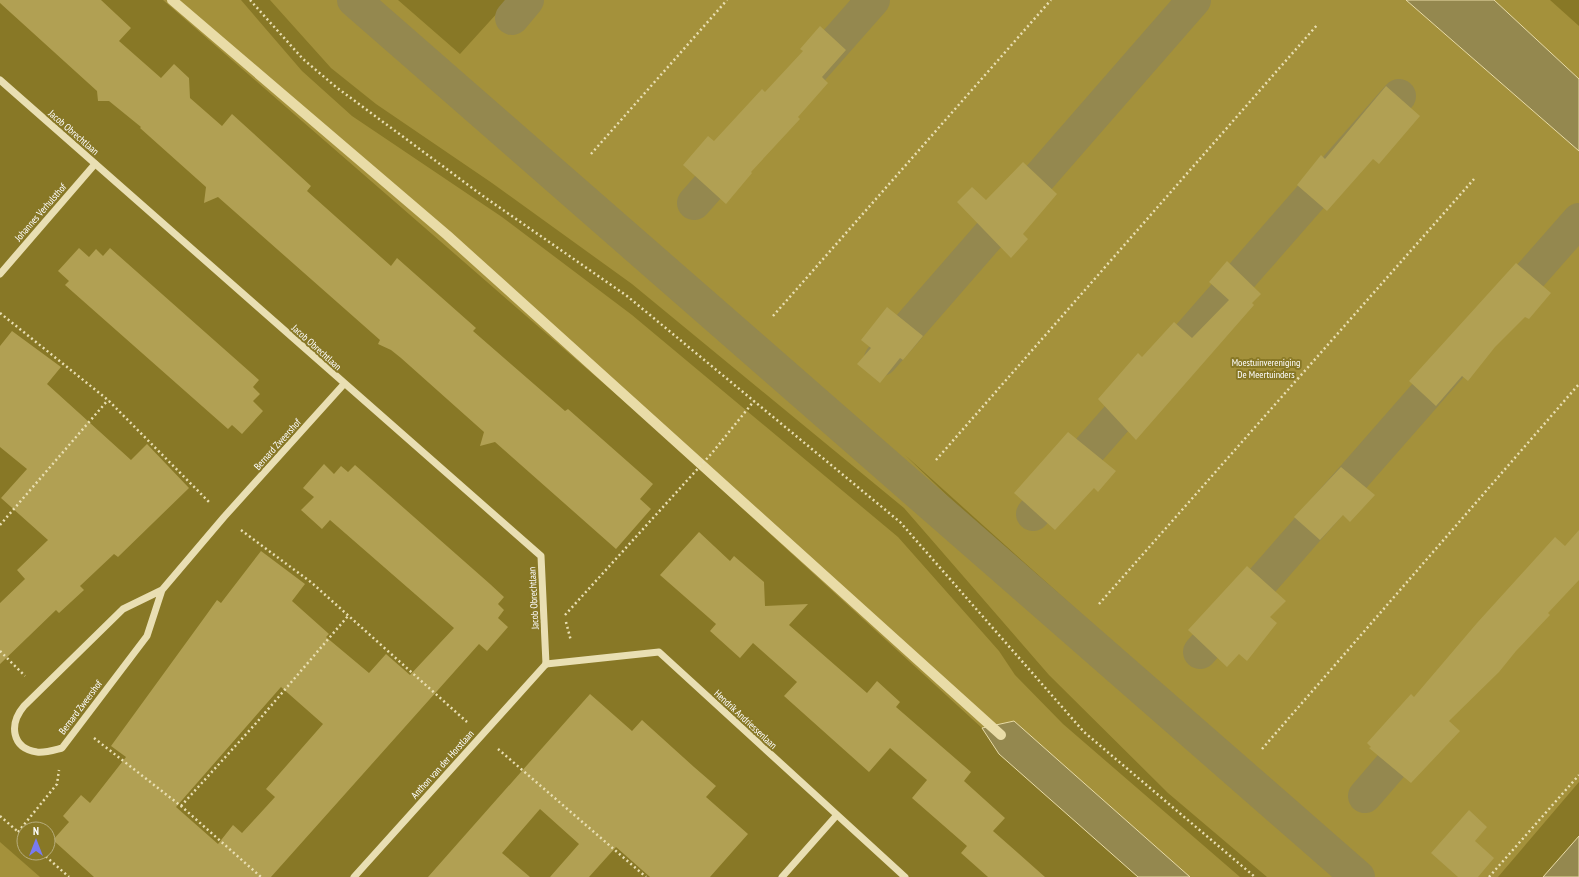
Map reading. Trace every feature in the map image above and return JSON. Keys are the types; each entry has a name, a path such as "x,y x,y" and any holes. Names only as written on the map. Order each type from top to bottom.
{"street":[{"name":"Jacob Obrechtlaan","path":"0,80 541,556 546,664"},
{"name":"Johannes Verhulsthof","path":"0,274 95,164"},
{"name":"Bernard Zweershof","path":"162,590 123,609 18,713 14,734 19,743 27,749 38,753 62,748 147,636 162,590 224,517 344,384"},
{"name":"Hendrik Andriessenlaan","path":"546,664 659,652 836,816 905,877"},
{"name":"Anthon van der Horstlaan","path":"354,877 546,664"},
{"path":"782,877 836,816"}],"path":[{"path":"250,0 303,59 336,87 483,196 627,296 900,522 1084,732 1256,877"},
{"path":"591,154 727,0"},
{"path":"774,316 1051,0"},
{"path":"936,460 1318,24"},
{"path":"1098,604 1474,179"},
{"path":"0,313 108,400 224,517 312,583 482,735 646,877"},
{"path":"1262,749 1579,384"},
{"path":"0,525 108,400"},
{"path":"544,623 564,616 712,453 754,401"},
{"path":"181,806 258,721 348,616"},
{"path":"0,651 40,690"},
{"path":"77,729 100,741 181,806 261,877"},
{"path":"27,821 57,784 62,748"},
{"path":"1489,877 1579,774"},
{"path":"0,816 16,830"},
{"path":"51,861 68,877"}],"green space":[{"path":"163,0 241,0 302,71 352,116 502,217 632,315 898,537 999,651 1015,675 1063,724 1240,877 1190,877 1014,721 982,728 648,422"},
{"name":"Moestuinvereniging De Meertuinders","path":"270,0 398,0 460,54 509,0 1406,0 1579,151 1579,782 1498,877 1374,877 905,455 1342,877 1267,877 1168,793 1049,675 904,508 632,284 492,183 376,104 331,68"},
{"path":"1494,0 1550,0 1579,26 1579,79"},
{"path":"0,842 16,856 16,861 22,861 40,877 0,877"}],"shaded area":[{"path":"1406,0 1494,0 1579,79 1579,151"},
{"path":"1014,721 1190,877 1138,877 999,754 982,728"},
{"path":"1579,836 1579,877 1543,877"}],"building":[{"path":"0,0 101,0 131,28 119,41 161,78 174,64 189,78 190,98 222,126 232,114 311,186 307,191 391,266 397,258 476,328 473,331 565,411 568,409 653,484 640,499 651,509 616,549 495,442 480,446 484,432 401,358 391,350 378,344 380,340 218,197 204,203 206,187 140,128 141,127 109,101 98,101 97,91 0,3"},
{"path":"820,26 846,50 822,77 828,83 798,117 800,119 751,172 752,173 726,204 683,165 708,136 714,141 762,89 765,92 803,51 800,49"},
{"path":"1386,86 1420,116 1379,164 1373,159 1327,211 1297,185 1321,155 1325,159"},
{"path":"1023,162 1057,194 1023,234 1028,239 1011,258 957,202 972,187 986,200"},
{"path":"79,248 89,257 96,249 103,256 110,248 259,380 253,387 260,394 253,401 263,411 242,434 232,425 228,429 65,285 69,281 58,271"},
{"path":"1227,261 1261,294 1252,303 1254,305 1136,440 1098,399 1138,353 1142,357 1174,322 1192,338 1229,300 1209,282"},
{"path":"1516,263 1551,293 1529,319 1525,317 1495,347 1468,381 1462,376 1436,406 1409,381"},
{"path":"887,307 923,336 903,360 900,358 880,383 857,364 871,348 861,340"},
{"path":"12,331 61,367 47,384 131,460 147,444 189,488 118,557 114,554 80,586 84,590 59,613 56,610 0,664 0,603 25,579 17,570 48,540 1,498 27,469 0,447 0,346"},
{"path":"1068,432 1116,471 1098,492 1094,488 1055,530 1014,493"},
{"path":"324,464 334,474 341,466 348,472 355,465 504,597 498,604 504,610 498,618 508,627 487,651 479,644 271,877 94,877 56,843 56,837 69,822 63,816 81,795 90,803 126,757 111,746 217,600 221,603 261,551 305,584 292,601 329,634 326,637 369,673 386,654 410,675 454,628 330,520 322,529 301,510 314,497 303,488","holes":["281,687 323,724 266,789 275,797 242,833 233,825 218,844 176,807"]},
{"path":"1341,467 1375,495 1350,522 1343,515 1320,540 1294,517"},
{"path":"1579,530 1579,580 1548,613 1550,615 1516,651 1499,672 1449,721 1460,731 1411,783 1369,748 1371,747 1367,743 1411,694 1414,697 1477,623 1555,537 1565,546"},
{"path":"699,532 730,561 734,556 764,582 765,606 808,604 789,625 867,693 877,681 900,702 896,707 971,772 964,781 1005,818 993,831 1045,877 988,877 961,853 967,846 912,798 927,780 890,748 869,772 784,696 797,682 753,643 740,658 710,631 716,624 660,575"},
{"path":"1247,566 1286,601 1270,617 1277,623 1247,661 1239,654 1227,667 1188,630"},
{"path":"590,694 632,731 642,720 716,786 706,797 748,834 710,877 650,877 616,847 589,877 550,877 579,844 540,809 502,853 530,877 428,877"},
{"path":"1469,810 1487,827 1475,841 1494,858 1478,877 1458,877 1431,853"}],"waterway":[{"path":"172,0 447,235 1001,735"},
{"path":"354,0 1358,877"},
{"path":"512,18 527,0"},
{"path":"806,76 873,0"},
{"path":"881,359 1194,0"},
{"path":"1033,514 1399,96"},
{"path":"694,203 739,152"},
{"path":"1499,311 1579,220"},
{"path":"1200,652 1455,361"},
{"path":"1365,796 1421,731"}]}
